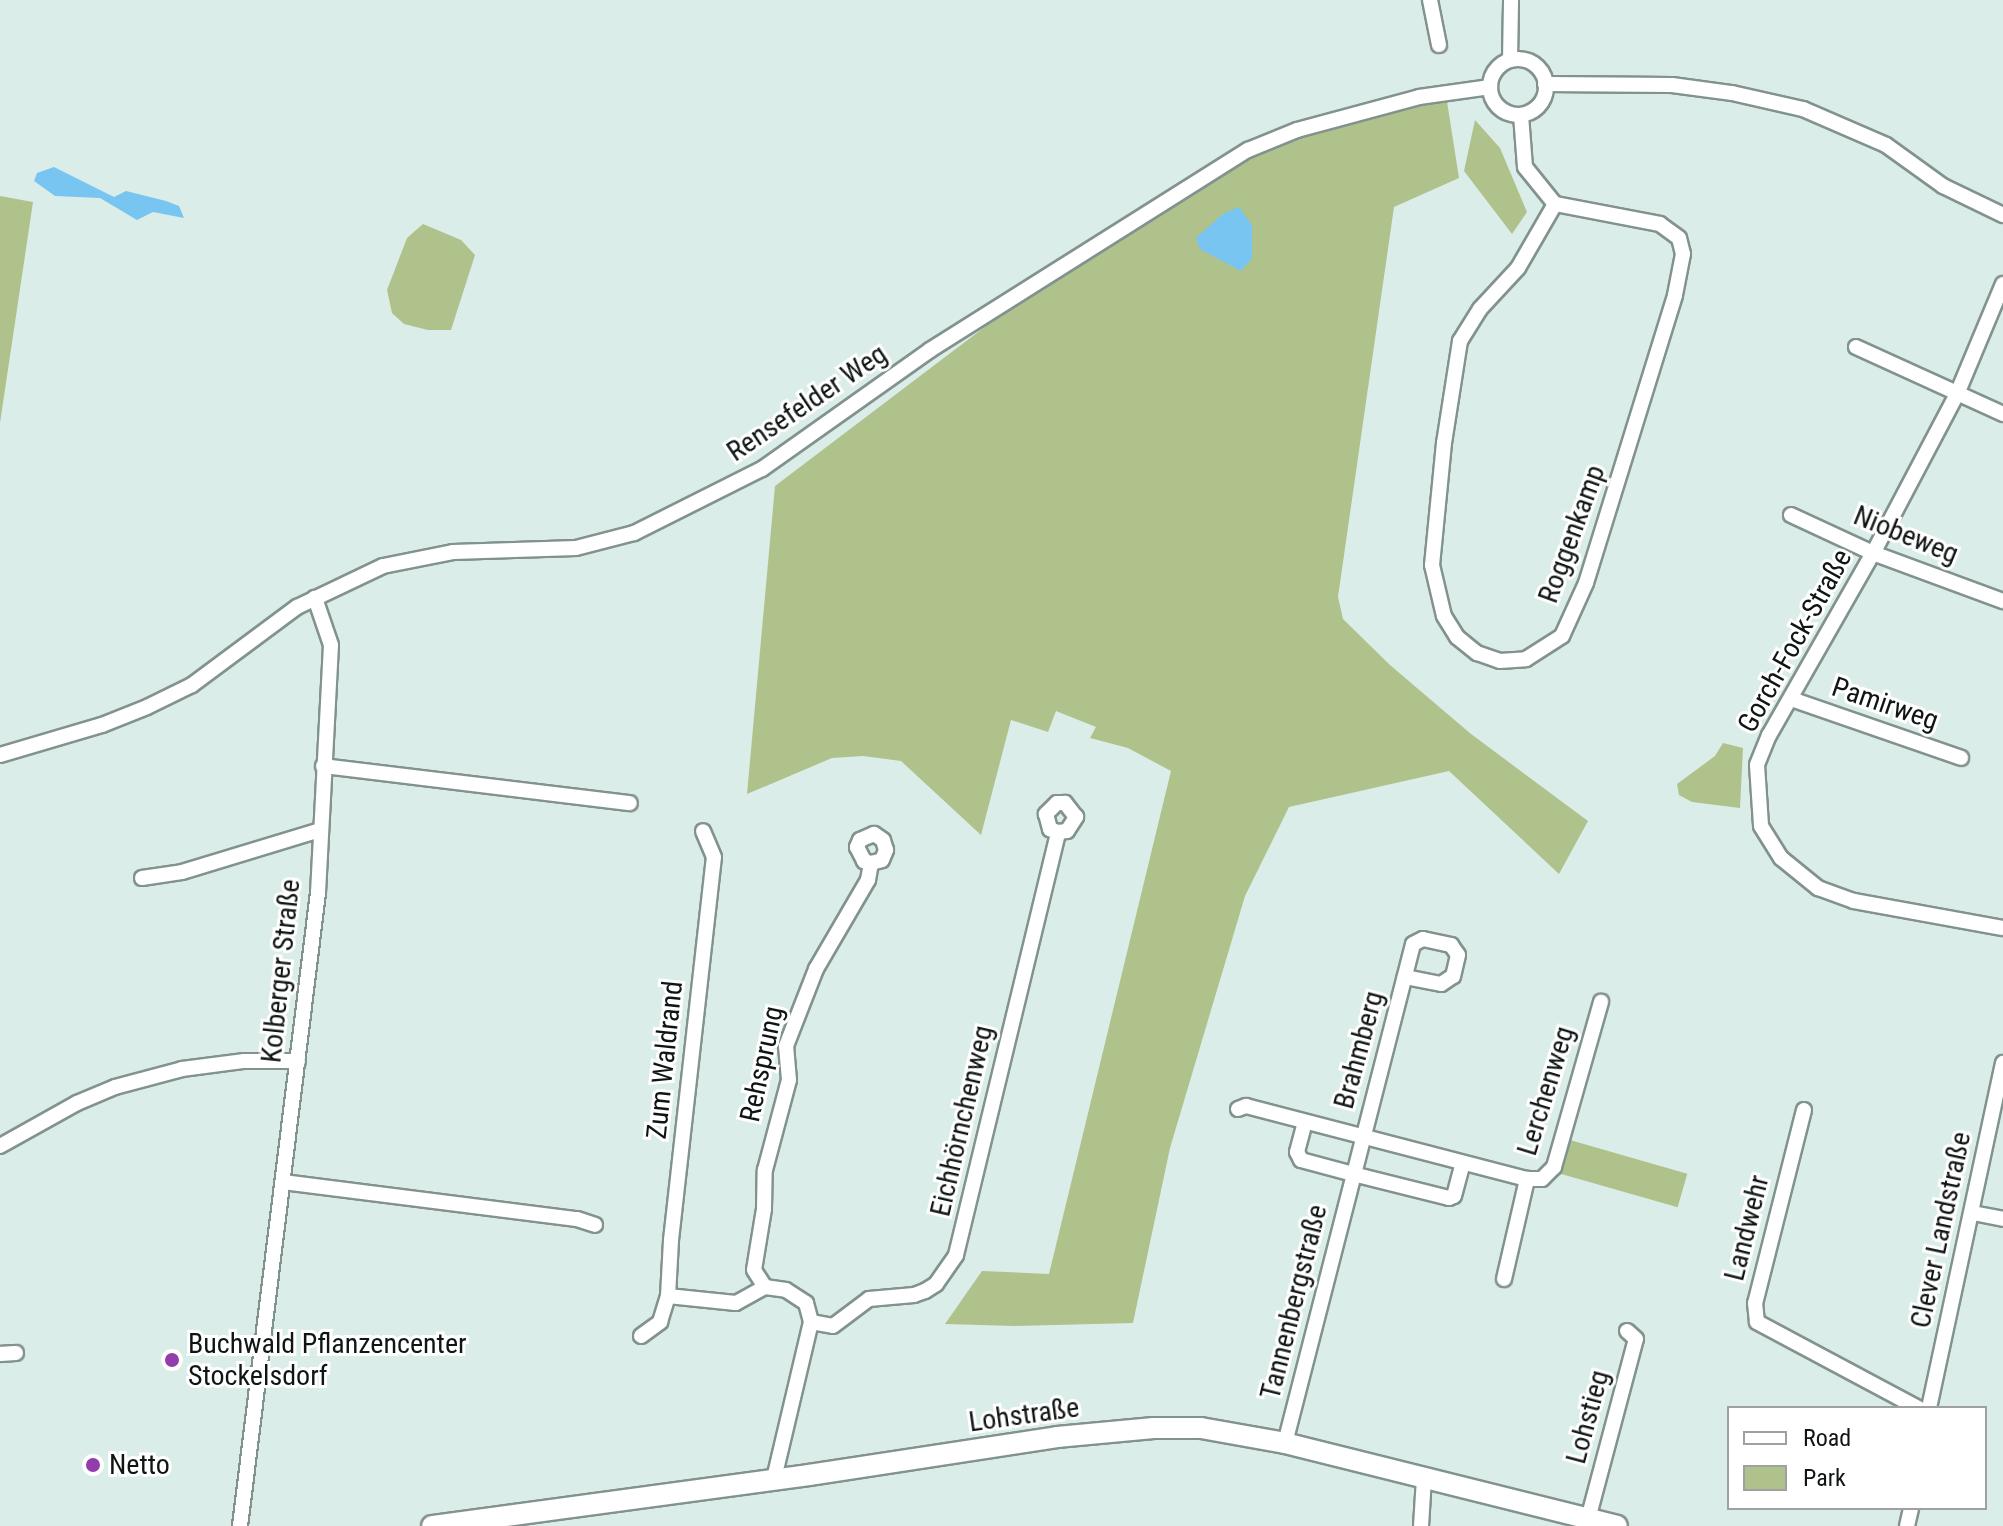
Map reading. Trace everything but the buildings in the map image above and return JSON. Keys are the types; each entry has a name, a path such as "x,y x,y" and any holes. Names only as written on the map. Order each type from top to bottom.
{"main road":[{"name":"Lohstraße","path":"432,1526 509,1521 1107,1431 1201,1428 1285,1443 1617,1526"}],"street":[{"path":"1430,0 1439,45"},
{"path":"1510,60 1511,0"},
{"path":"1520,59 1537,67 1545,84 1545,93 1536,108 1521,115 1503,111 1491,97 1490,87 1499,66 1510,60 1520,59"},
{"path":"1545,84 1672,85 1732,93 1803,109 1886,145 1943,186 2003,215"},
{"name":"Rensefelder Weg","path":"0,755 102,725 181,690 297,607 383,566 453,552 576,548 634,533 762,469 930,350 1248,150 1297,130 1419,97 1490,87"},
{"path":"1521,115 1525,167 1555,204"},
{"name":"Roggenkamp","path":"1555,204 1660,224 1679,238 1683,254 1671,310 1586,583 1562,636 1526,659 1500,661 1477,653 1457,637 1444,616 1432,565 1444,443 1460,341 1480,309 1518,268 1555,204"},
{"name":"Gorch-Fock-Straße","path":"2003,284 1957,394 1757,765 1761,826 1781,858 1818,888 1854,901 2003,928"},
{"path":"1856,347 2003,414"},
{"name":"Niobeweg","path":"1791,515 1873,553 2003,601"},
{"name":"Kolberger Straße","path":"240,1526 318,893 331,645 315,598"},
{"name":"Pamirweg","path":"1791,699 1961,758"},
{"path":"323,766 630,803"},
{"path":"142,878 182,872 320,830"},
{"name":"Zum Waldrand","path":"641,1336 660,1322 668,1296 671,1240 714,857 703,831"},
{"name":"Eichhörnchenweg","path":"811,1322 833,1326 869,1299 914,1295 925,1291 936,1284 956,1255 1058,832"},
{"name":"Rehsprung","path":"765,1287 754,1270 764,1209 765,1170 789,1080 786,1046 816,969 868,880 871,863"},
{"name":"Brahmberg","path":"1363,1137 1405,977"},
{"name":"Lerchenweg","path":"1527,1179 1542,1179 1554,1167 1601,1002"},
{"path":"0,1146 77,1103 115,1087 182,1069 244,1061 298,1061"},
{"name":"Clever Landstraße","path":"1929,1406 2003,1063"},
{"path":"1238,1109 1246,1106 1527,1179 1504,1279"},
{"name":"Landwehr","path":"1804,1110 1755,1303 1757,1322 1914,1406"},
{"name":"Tannenbergstraße","path":"1305,1122 1297,1152 1301,1160 1353,1174 1449,1198 1454,1196 1463,1163"},
{"name":"Tannenbergstraße","path":"1285,1443 1363,1137"},
{"path":"283,1182 577,1219 595,1225"},
{"path":"1973,1213 2003,1219"},
{"path":"668,1296 736,1303 765,1287 797,1295 806,1303 811,1322 774,1479"},
{"name":"Lohstieg","path":"1588,1519 1636,1339 1627,1331"},
{"path":"0,1354 16,1353"},
{"path":"1421,1526 1424,1478"}],"green space":[{"path":"1446,95 1459,178 1394,207 1338,597 1343,619 1390,665 1471,734 1588,821 1559,874 1449,771 1289,807 1245,896 1170,1148 1133,1323 945,1324 982,1271 1049,1274 1171,771 1128,748 1090,738 1096,727 1056,711 1048,732 1011,720 981,835 901,761 863,756 832,758 747,794 775,486 1122,223 1325,122"},
{"path":"1475,120 1500,148 1527,212 1512,234 1464,171"},
{"path":"0,196 33,202 0,423"},
{"path":"423,224 461,240 475,255 451,330 428,330 404,324 392,313 387,290 407,238"},
{"path":"1723,743 1743,748 1740,808 1692,802 1679,795 1677,784 1715,756"},
{"path":"1570,1140 1687,1174 1678,1207 1560,1174"}],"water":[{"path":"54,167 114,197 126,191 179,206 184,218 153,212 137,220 100,198 55,196 34,181 37,173"},
{"path":"1239,207 1252,225 1252,258 1241,271 1200,249 1196,238 1223,214"}],"place":[{"name":"Buchwald Pflanzencenter Stockelsdorf","path":"172,1360"},
{"name":"Netto","path":"93,1465"}]}
